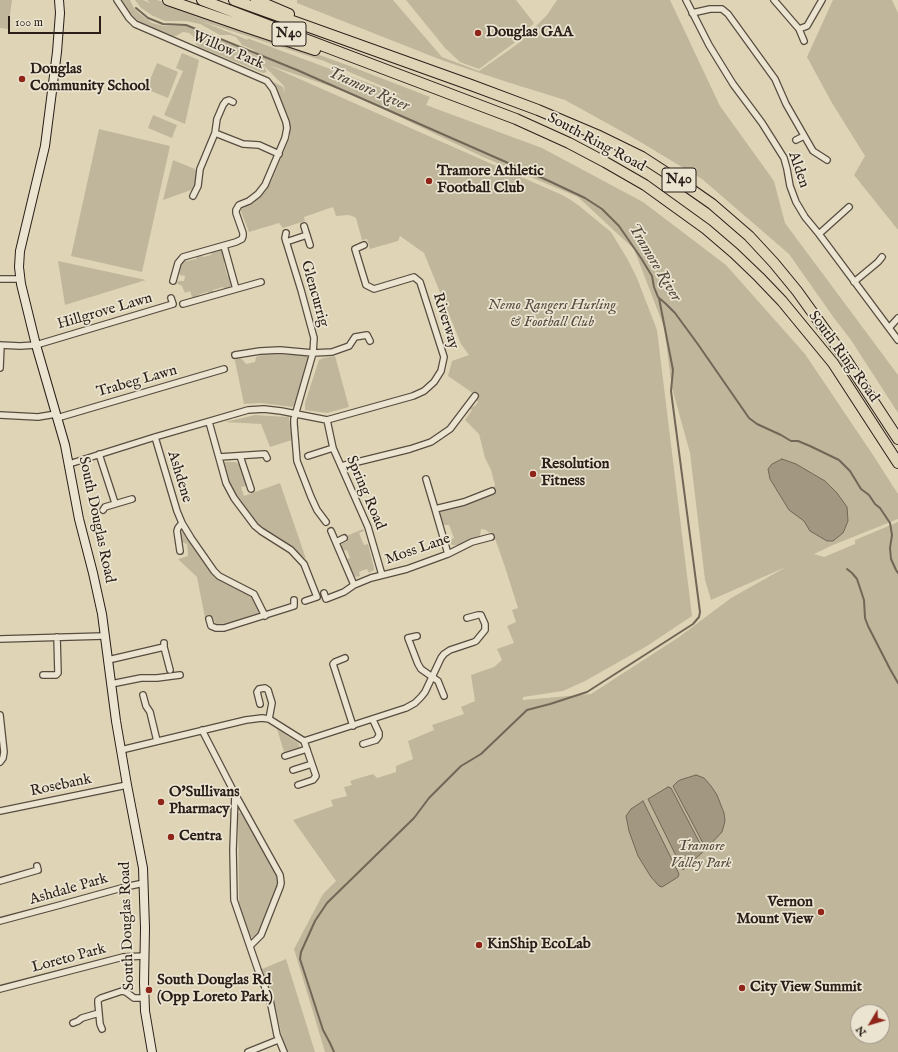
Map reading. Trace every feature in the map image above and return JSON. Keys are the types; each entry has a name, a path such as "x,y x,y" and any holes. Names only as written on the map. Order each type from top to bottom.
{"highway":[{"path":"168,0 300,46 377,67"},
{"name":"South Ring Road","path":"202,0 516,119 569,143 645,185 706,229 734,253 782,301 833,363 898,463"},
{"name":"South Ring Road","path":"234,0 538,110 597,135 642,157 680,181 712,204 749,236 798,291 843,355 898,439"},
{"path":"256,0 365,47"}],"main road":[{"name":"South Douglas Road","path":"59,0 60,13 57,52 45,146 20,255 20,279 69,464 79,519 99,599 127,785 143,868 145,928 144,998 152,1052"}],"street":[{"name":"Willow Park","path":"117,0 135,24 267,81 281,108 287,128 279,154 263,190 254,198 239,205 237,208 236,213 243,236 239,241 224,246"},
{"name":"Alden","path":"686,0 712,51 733,84 762,123 784,158 790,186 796,202 805,217 898,340"},
{"path":"774,0 799,29 804,41"},
{"path":"799,29 807,26 822,0"},
{"path":"692,13 710,9 722,9 728,14 775,80 786,104 812,151 827,160"},
{"path":"194,196 198,186 200,168 215,133 217,119 222,105 229,100 233,102"},
{"path":"215,133 243,144 259,145 279,154"},
{"path":"796,140 804,136"},
{"path":"819,234 839,212 849,208"},
{"name":"Glencurrig","path":"304,226 310,245"},
{"name":"Glencurrig","path":"286,233 286,242 314,338 313,353 294,424 297,461 317,510 326,522"},
{"path":"286,242 307,236"},
{"path":"173,281 178,263 183,257 224,246 236,289"},
{"name":"Riverway","path":"327,420 413,396 424,391 434,382 441,371 444,357 420,282 414,277 374,289 366,285 355,249 364,246"},
{"path":"854,282 882,257"},
{"path":"0,279 20,279"},
{"path":"183,304 261,282"},
{"name":"Hillgrove Lawn","path":"36,344 173,304 171,298"},
{"path":"889,328 898,318"},
{"path":"235,355 260,351 280,350 313,353 332,352 349,346 355,338 367,335 370,341"},
{"path":"0,368 1,345 20,346 36,344"},
{"name":"Trabeg Lawn","path":"0,415 38,417 56,416 224,369"},
{"path":"341,466 431,442 450,429 475,396"},
{"path":"69,464 243,411 267,409 327,420"},
{"name":"Spring Road","path":"327,420 333,448 368,527 382,574"},
{"path":"209,422 226,483 234,498 261,532 291,550 304,564 317,597 305,601"},
{"name":"Ashdene","path":"154,437 176,510 182,523 216,574 222,579 253,593 265,616"},
{"path":"308,456 333,448"},
{"path":"100,454 115,503"},
{"path":"219,457 265,454 267,458"},
{"path":"240,456 252,489"},
{"path":"426,479 448,554"},
{"path":"435,509 464,502 492,491"},
{"path":"103,510 105,506 132,499"},
{"name":"Ashdene","path":"180,551 177,532 182,523"},
{"path":"331,531 354,585"},
{"name":"Moss Lane","path":"324,593 326,599 344,592 354,585 371,578 406,569 448,554 472,542 491,536"},
{"path":"336,542 344,538"},
{"path":"209,619 211,626 220,629 294,606 294,600"},
{"path":"304,741 373,720 406,708 415,703 425,692 444,654 450,650 474,642 485,630 485,624 481,615 467,618"},
{"path":"0,639 104,636"},
{"path":"417,636 408,638 416,659 421,669 438,681 444,696"},
{"path":"43,675 56,675 58,673 57,638"},
{"path":"108,660 164,645 170,670"},
{"path":"345,658 333,664 353,726"},
{"path":"111,684 141,678 157,678 180,675"},
{"path":"260,704 257,692 259,689 265,688 268,690 272,703 269,719"},
{"path":"143,694 146,706 150,712 157,741"},
{"path":"0,715 4,752 3,758 0,762"},
{"path":"122,750 236,722 262,718 269,719 304,741 316,776 315,779 298,785"},
{"path":"363,744 376,740 379,736 373,720"},
{"path":"202,730 281,879 280,887 261,935 250,946"},
{"path":"285,756 307,749"},
{"path":"293,770 312,764"},
{"name":"Rosebank","path":"0,811 127,785"},
{"path":"235,794 233,850 234,900 270,1000 278,1040 284,1052"},
{"path":"0,881 38,870 37,866"},
{"name":"Ashdale Park","path":"0,921 144,883"},
{"name":"Loreto Park","path":"0,989 123,957 144,956"},
{"path":"102,1029 100,1024 98,1000 122,991 134,998 144,998"},
{"path":"73,1023 82,1018 99,1013"},
{"path":"248,1052 278,1040"}],"green space":[{"path":"0,0 12,0 8,29 0,28"},
{"path":"120,0 130,0 134,8 152,23 164,26 186,26 256,55 259,60 254,50 242,45 236,37 230,35 220,35 200,24 186,21 165,21 153,16 141,8 135,0 143,0 150,3 147,0 157,0 303,49 430,97 426,105 542,148 643,202 726,265 805,354 898,494 898,519 814,554 824,557 855,544 855,540 898,522 898,1052 325,1052 294,949 323,894 336,881 293,820 333,806 331,800 347,796 344,787 352,785 350,781 373,774 377,778 396,772 396,766 413,759 408,741 434,730 432,725 464,714 461,707 475,701 471,675 494,667 502,660 497,649 514,643 507,626 516,622 512,610 518,608 493,533 481,529 480,536 458,545 452,545 449,540 454,538 449,525 443,525 440,513 442,510 496,493 491,470 485,458 479,434 465,420 472,410 469,408 475,406 478,402 477,396 448,376 452,361 469,355 461,344 424,253 400,236 398,241 370,249 367,239 362,240 356,218 348,215 336,216 333,207 304,217 305,221 283,228 279,223 249,232 240,209 253,203 265,192 271,182 290,137 290,127 286,113 277,89 270,80 283,87 285,94 284,86 263,65 267,72 263,73 199,47 193,36 189,33 183,32 176,36 171,36 139,22 131,16","holes":["201,21 324,61 403,96 247,38 248,40","268,65 350,93 483,157 578,197 634,249 664,327 672,388 690,453 705,580 711,600 786,567 731,598 679,637 591,694 523,700 523,697 563,691 585,681 647,646 692,616 657,330 637,278 611,232 571,200"]},
{"path":"297,0 393,0 442,57 479,71 519,43 547,15 557,0 670,0 720,106 774,181 785,223 898,375 898,413 851,340 789,254 702,179 632,137 565,100 444,61 297,3"},
{"name":"Douglas GAA","path":"406,0 516,0 534,23 514,43 479,69 460,62 445,48"},
{"path":"833,0 892,0 898,13 898,230 854,175 865,156 832,103 807,57"},
{"path":"182,53 199,60 185,124 164,115 183,71 176,68"},
{"path":"157,63 178,72 168,98 146,89"},
{"path":"153,115 177,125 172,138 148,128"},
{"path":"99,129 170,146 142,272 71,256"},
{"path":"173,160 197,171 196,183 191,190 163,200"},
{"path":"219,250 223,252 224,263 231,286 229,288 224,289 223,287 213,290 213,292 198,295 198,297 192,297 190,291 185,293 182,286 176,283 179,281 184,281 185,276 180,275 179,272 182,262 185,260 196,259 197,256 201,255 203,257 211,255 212,252"},
{"path":"58,261 146,280 65,305"},
{"path":"230,352 234,352 236,357 242,359 246,364 255,362 256,357 264,354 305,355 308,357 309,361 294,405 292,407 261,403 244,404 235,361"},
{"path":"335,356 349,407 327,413 305,410 305,403 319,360"},
{"path":"255,415 289,417 292,440 270,447 261,424 225,422"},
{"path":"223,462 235,462 239,464 246,484 246,486 241,487 244,496 280,483 306,559 289,545 259,527 233,490 227,478"},
{"path":"363,529 364,531 359,533 364,545 368,544 374,570 369,573 367,569 359,572 360,576 356,577 351,573 346,561 350,558 347,550 342,551 341,546 343,543 347,542 344,537"},
{"path":"183,531 210,571 217,578 252,596 259,611 256,616 224,625 217,625 212,617 205,618 197,577 178,559 188,556 187,544 181,542 180,533"},
{"path":"277,729 298,743 300,747 284,752"},
{"path":"240,812 243,814 278,877 278,885 258,935 255,937 251,937 249,935 239,903 238,814"},
{"path":"286,959 315,1052 288,1052 283,1041 272,992 262,969"}],"shaded area":[{"path":"782,459 796,464 825,481 837,493 847,507 848,521 843,533 833,541 827,541 810,531 804,521 789,510 770,479 768,469 772,464"},
{"path":"696,775 704,778 711,786 717,795 724,813 725,821 722,832 706,849 673,786 680,780"},
{"path":"668,787 671,788 704,851 683,870 648,799"},
{"path":"643,801 679,874 678,877 662,887 659,886 651,877 638,856 629,831 626,816 631,809"}],"waterway":[{"name":"Tramore River","path":"136,8 148,18 163,24 186,25 297,70 549,181 585,198 602,209 619,226 641,258 652,276 658,297 675,313 749,418 757,424 791,441 798,441 839,460 850,471 861,489 869,495 890,523 892,535 890,548 891,559 898,573"},
{"path":"334,1052 323,1030 300,959 301,952 315,921 327,903 414,818 429,798 461,766 481,754 527,710 587,692 693,624 699,617 700,612 671,391 673,370 659,298"},
{"path":"847,569 857,579 864,600 865,618 868,626 898,683"}],"place":[{"name":"Douglas GAA","path":"478,33"},
{"name":"Douglas Community School","path":"22,79"},
{"name":"Tramore Athletic Football Club","path":"429,181"},
{"name":"Resolution Fitness","path":"533,474"},
{"name":"O'Sullivans Pharmacy","path":"161,802"},
{"name":"Centra","path":"171,837"},
{"name":"Vernon Mount View","path":"821,912"},
{"name":"KinShip EcoLab","path":"479,945"},
{"name":"City View Summit","path":"742,988"},
{"name":"South Douglas Rd (Opp Loreto Park)","path":"149,990"}],"park label":[{"name":"Nemo Rangers Hurling & Football Club","path":"552,314"},
{"name":"Tramore Valley Park","path":"701,856"}]}
